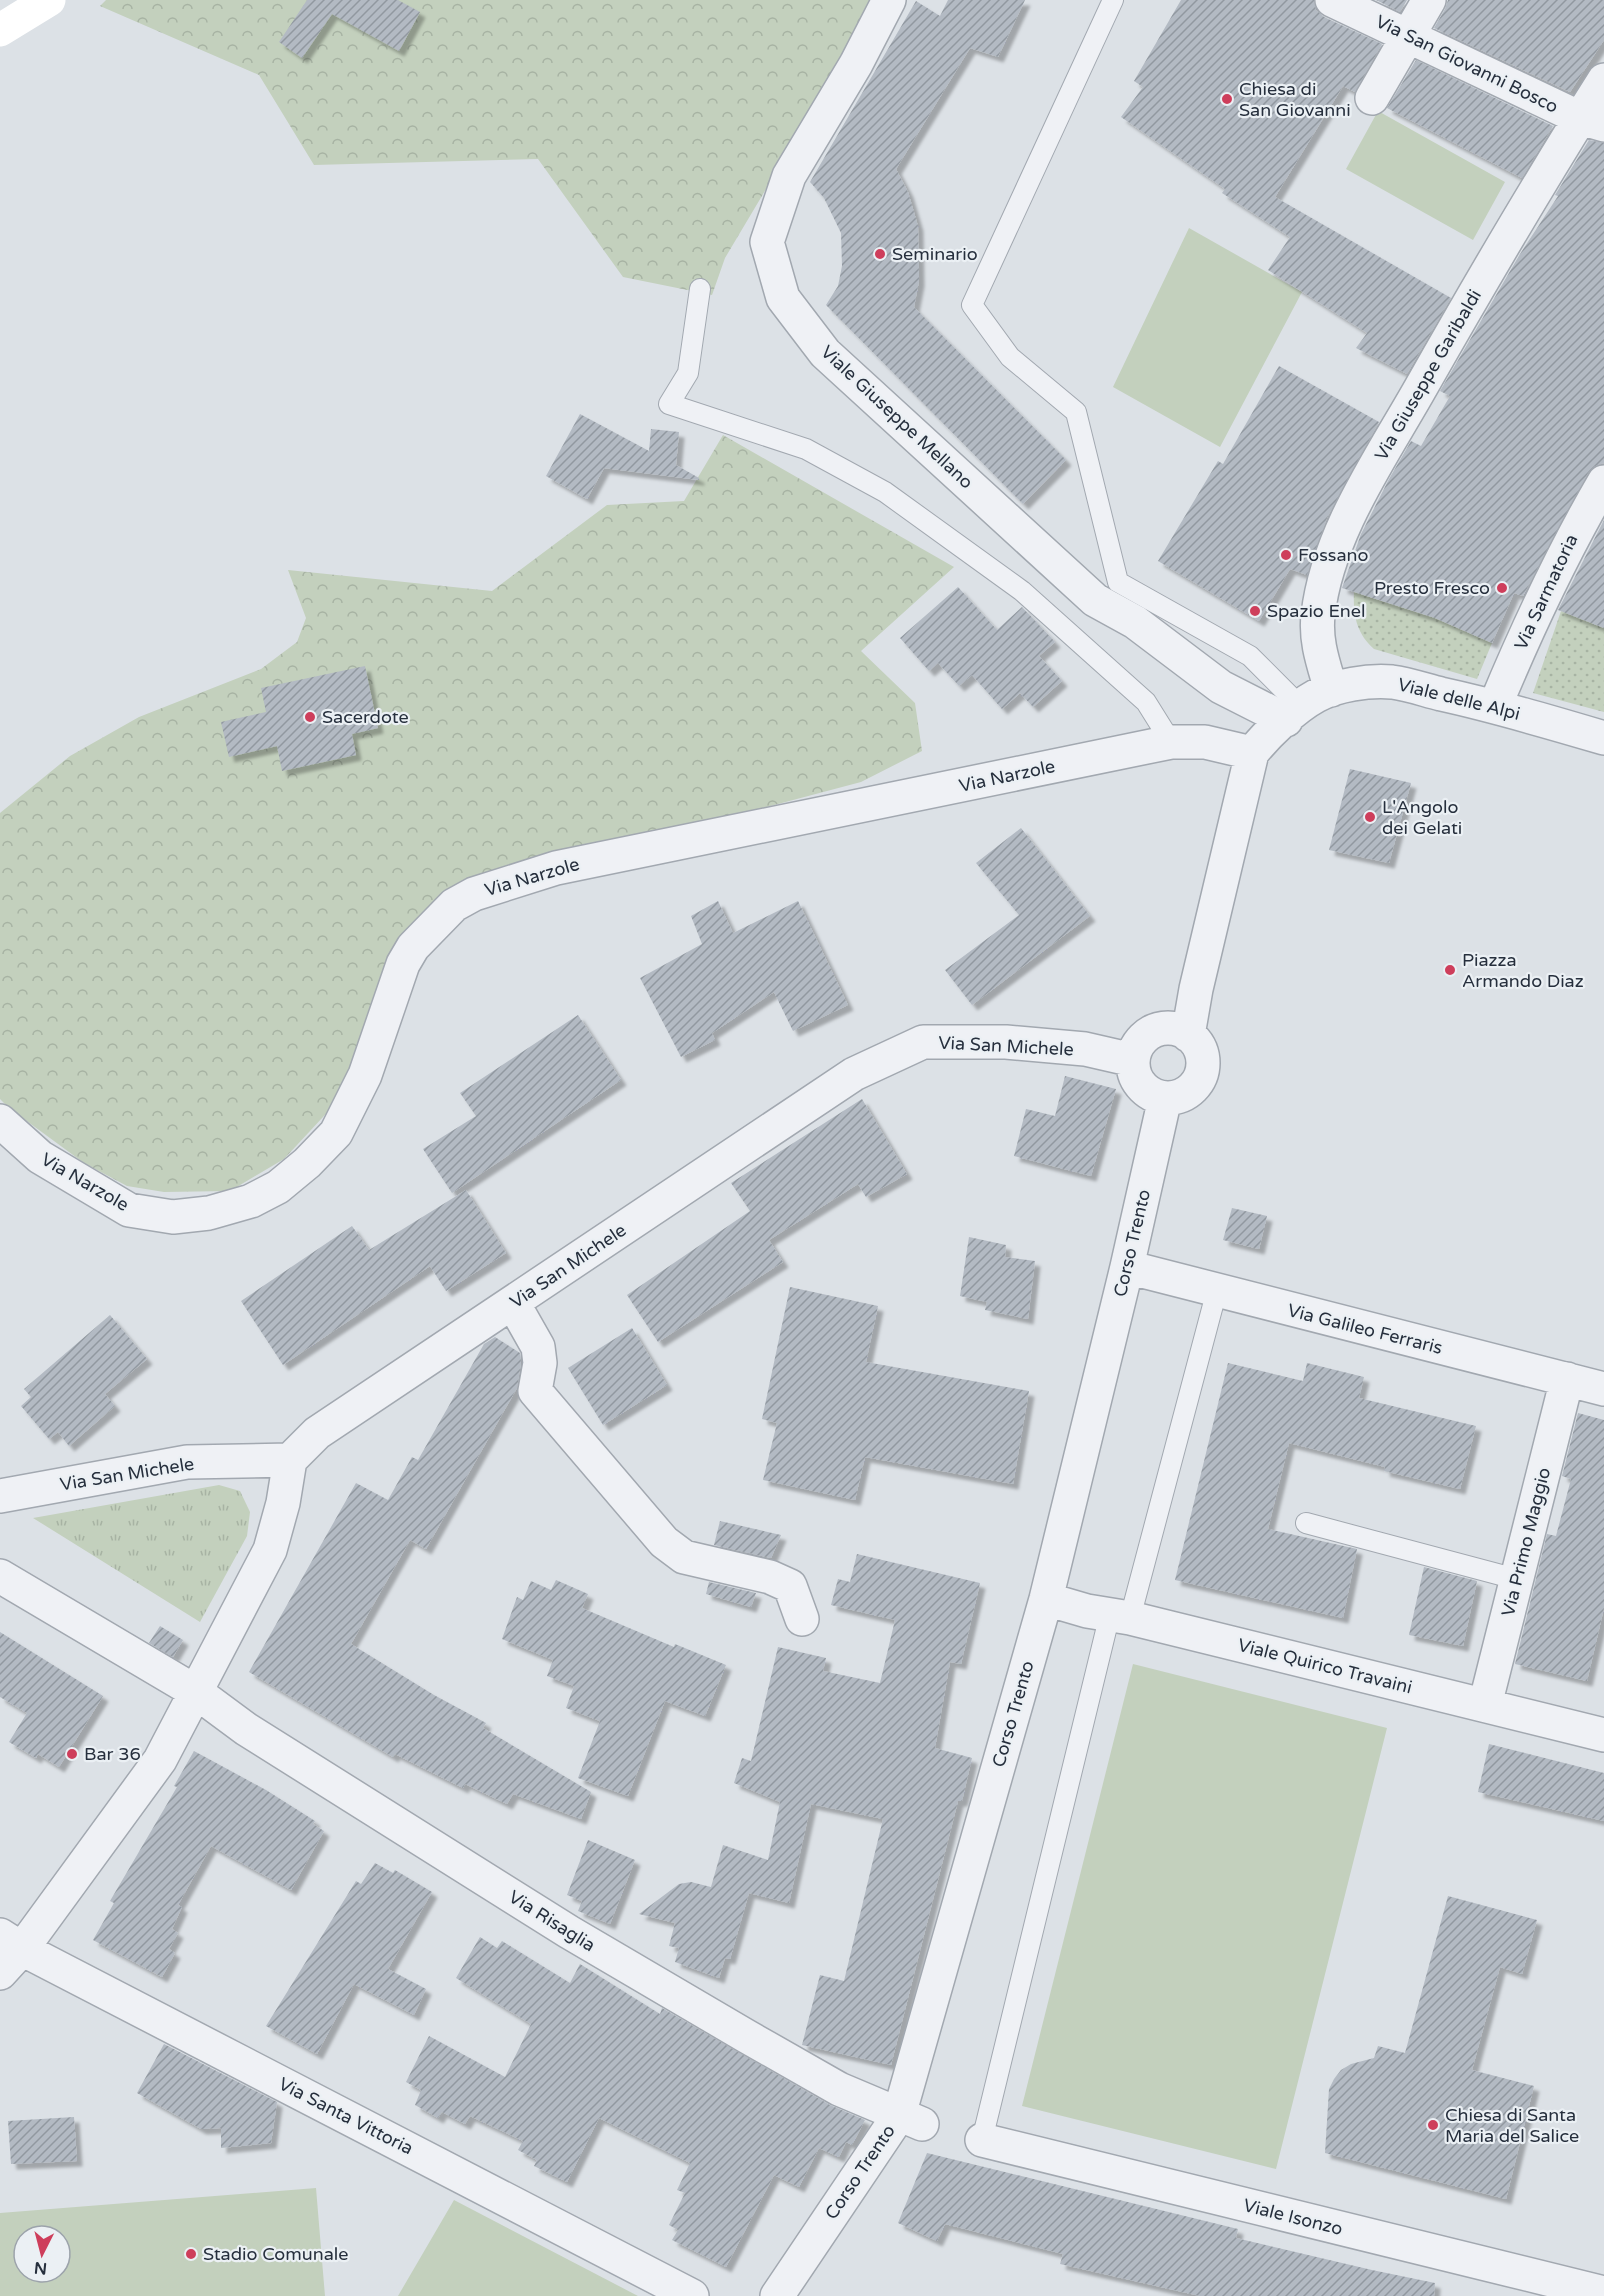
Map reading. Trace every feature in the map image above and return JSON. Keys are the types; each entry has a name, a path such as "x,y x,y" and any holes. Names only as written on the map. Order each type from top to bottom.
{"main road":[{"path":"0,30 49,0"}],"street":[{"name":"Viale Giuseppe Mellano","path":"889,0 856,64 789,176 767,242 783,298 825,354 1095,600 1135,622 1221,687 1294,713"},
{"name":"Via San Giovanni Bosco","path":"1332,0 1592,121"},
{"path":"1372,98 1430,0"},
{"name":"Via Giuseppe Garibaldi","path":"1331,690 1317,638 1318,614 1331,555 1361,492 1489,268 1592,121 1604,80"},
{"name":"Via Sarmatoria","path":"1495,706 1534,614 1576,529 1604,482"},
{"name":"Viale delle Alpi","path":"1294,713 1317,696 1331,690 1373,682 1394,682 1495,706 1604,738"},
{"path":"1188,1035 1196,989 1252,753 1268,734 1294,713"},
{"name":"Via Narzole","path":"0,1121 40,1156 129,1210 173,1217 209,1213 251,1201 278,1187 308,1163 336,1133 365,1075 404,964 413,947 454,905 474,894 556,868 1171,742 1205,742 1252,753"},
{"path":"1168,1028 1188,1035 1196,1042 1203,1064 1201,1075 1195,1085 1176,1097 1165,1098 1145,1089 1138,1081 1133,1060 1136,1050 1148,1034 1168,1028"},
{"name":"Via San Michele","path":"0,1496 187,1462 290,1460 317,1433 854,1074 924,1042 1017,1043 1085,1049 1133,1060"},
{"name":"Corso Trento","path":"777,2296 910,2119 1046,1599 1127,1267 1165,1098"},
{"name":"Via Galileo Ferraris","path":"1127,1267 1299,1313 1604,1389"},
{"path":"513,1303 538,1347 540,1363 535,1391 664,1542 684,1557 770,1577 790,1586 802,1619"},
{"name":"Via Primo Maggio","path":"1485,1705 1567,1379"},
{"path":"0,1973 11,1942 160,1761 270,1550 283,1503 290,1460"},
{"name":"Via Risaglia","path":"0,1576 196,1692 246,1729 568,1932 839,2089 910,2119"},
{"name":"Viale Quirico Travaini","path":"1046,1599 1087,1611 1120,1616 1604,1735"},
{"name":"Via Santa Vittoria","path":"11,1942 692,2296"},
{"name":"Viale Isonzo","path":"982,2140 1604,2293"}],"lane":[{"path":"1113,0 972,304 1010,357 1076,412 1118,582 1250,656 1294,713"},
{"path":"700,289 688,373 669,404 806,449 885,492 1022,591 1146,702 1171,742"},
{"path":"982,2140 1120,1616 1217,1290"},
{"path":"1306,1523 1516,1579"}],"green space":[{"path":"106,0 873,0 794,142 725,258 712,295 623,277 538,159 314,165 259,75 100,6"},
{"path":"1378,111 1505,182 1473,240 1346,169"},
{"path":"1189,228 1302,292 1220,447 1113,387"},
{"path":"723,435 954,567 861,651 915,703 922,751 861,782 706,823 465,879 401,947 349,1089 284,1159 230,1191 164,1192 127,1186 84,1163 0,1099 0,813 70,756 139,717 261,669 297,642 306,618 288,570 492,591 607,505 684,501"},
{"path":"1354,592 1435,618 1492,643 1477,679 1374,649 1359,630 1354,608"},
{"path":"1561,611 1604,628 1604,712 1533,693"},
{"path":"219,1485 240,1491 250,1512 247,1536 200,1622 33,1518"},
{"path":"1133,1664 1387,1728 1276,2169 1022,2106"},
{"name":"Stadio Comunale","path":"316,2188 325,2296 0,2296 0,2213"},
{"path":"454,2200 638,2296 398,2296"}],"building":[{"path":"307,0 398,0 420,12 399,51 332,14 302,58 279,42"},
{"name":"Seminario","path":"948,0 1025,0 998,57 970,48 896,169 908,192 918,226 919,281 914,307 1066,460 1023,504 826,305 838,286 842,266 841,233 824,198 810,182 916,1 940,16"},
{"path":"1181,0 1314,0 1316,10 1324,17 1382,44 1355,92 1343,86 1275,197 1451,298 1407,374 1356,348 1367,333 1268,270 1290,237 1222,193 1225,189 1121,117 1143,87 1134,81"},
{"path":"1376,0 1407,0 1400,12"},
{"path":"1448,0 1604,0 1604,40 1570,92 1434,28"},
{"path":"1416,60 1553,126 1522,178 1387,108"},
{"path":"1589,140 1604,143 1604,463 1595,466 1588,473 1523,596 1514,593 1492,643 1435,618 1342,588 1361,534 1389,479 1411,441 1421,446 1450,396 1440,391 1520,254 1558,196 1555,195"},
{"path":"1279,366 1379,422 1327,518 1307,575 1290,569 1259,621 1158,561 1218,461 1223,464"},
{"path":"580,414 649,451 651,429 679,432 676,465 699,480 604,468 587,499 546,476"},
{"path":"1604,520 1604,628 1558,610"},
{"path":"958,587 997,630 1022,607 1055,642 1039,656 1062,681 1033,707 1020,693 1002,709 972,675 959,686 938,663 929,671 900,638"},
{"name":"Sacerdote","path":"365,666 378,728 352,734 356,755 282,771 277,746 229,757 221,722 266,712 261,688"},
{"name":"L'Angolo dei Gelati","path":"1350,769 1411,783 1389,863 1329,850"},
{"path":"1021,828 1090,916 972,1005 945,970 1019,915 976,863"},
{"path":"718,901 733,933 798,901 848,1005 793,1031 774,992 712,1033 715,1040 681,1057 640,978 702,944 691,916"},
{"path":"578,1015 621,1080 452,1193 423,1149 476,1116 460,1093"},
{"path":"1065,1076 1116,1089 1091,1176 1014,1156 1026,1109 1055,1116"},
{"path":"862,1099 907,1174 866,1197 858,1184 769,1240 783,1262 658,1342 627,1295 750,1211 731,1183"},
{"path":"466,1190 506,1253 446,1291 430,1266 283,1365 241,1301 352,1226 369,1250"},
{"path":"1232,1208 1267,1216 1259,1249 1223,1240"},
{"path":"969,1237 1006,1245 1005,1257 1035,1261 1028,1319 985,1310 987,1302 960,1296"},
{"path":"790,1287 878,1306 866,1362 1029,1391 1013,1484 865,1457 855,1500 763,1480 777,1423 762,1419"},
{"path":"110,1315 147,1359 105,1394 115,1406 69,1446 58,1432 49,1439 21,1406 31,1397 24,1389"},
{"path":"632,1328 667,1385 603,1425 568,1368"},
{"path":"495,1337 520,1353 521,1363 517,1388 426,1549 410,1540 351,1644 434,1695 486,1723 483,1728 591,1792 581,1819 513,1794 507,1804 465,1784 463,1788 395,1754 393,1757 249,1672 356,1483 388,1500 412,1457 418,1460 484,1344"},
{"path":"1228,1363 1303,1381 1307,1363 1364,1377 1359,1398 1476,1426 1460,1489 1384,1471 1385,1467 1289,1443 1268,1529 1357,1549 1343,1618 1175,1580"},
{"path":"1578,1413 1604,1420 1604,1608 1587,1681 1515,1664 1547,1534 1556,1536 1571,1479 1562,1476"},
{"path":"720,1521 781,1535 771,1558 714,1545"},
{"path":"857,1554 980,1583 961,1664 950,1662 935,1748 972,1758 962,1801 958,1801 891,2065 802,2045 820,1975 844,1981 883,1819 811,1804 789,1903 749,1893 730,1959 725,1958 719,1978 675,1962 679,1948 669,1946 675,1923 639,1914 679,1884 691,1882 711,1887 723,1845 768,1860 780,1802 734,1783 742,1758 751,1761 778,1647 826,1658 823,1671 880,1683 895,1620 831,1605 838,1579 850,1582"},
{"path":"1424,1567 1477,1581 1463,1646 1409,1635"},
{"path":"556,1580 588,1594 582,1608 674,1647 675,1644 726,1665 705,1716 665,1701 628,1796 578,1778 600,1721 566,1708 574,1686 547,1676 553,1660 502,1639 517,1597 523,1600 531,1581 551,1590"},
{"path":"709,1582 756,1593 751,1607 706,1594"},
{"path":"160,1626 183,1640 173,1657 149,1643"},
{"path":"0,1632 103,1696 59,1767 38,1754 36,1758 9,1742 27,1713 0,1697"},
{"path":"1489,1744 1604,1773 1604,1821 1478,1792"},
{"path":"194,1751 266,1790 315,1821 313,1824 324,1831 291,1890 211,1846 178,1905 182,1907 172,1929 178,1933 169,1949 175,1953 162,1977 93,1940 114,1903 110,1901 177,1787 174,1786"},
{"path":"588,1840 635,1860 610,1924 578,1911 582,1901 567,1895"},
{"path":"375,1863 393,1873 395,1870 432,1892 388,1969 426,1989 414,2015 354,1984 317,2054 266,2026 356,1881 361,1884"},
{"name":"Chiesa di Santa Maria del Salice","path":"1448,1896 1537,1920 1522,1974 1500,1967 1472,2070 1534,2086 1506,2199 1325,2153 1329,2089 1341,2070 1351,2064 1374,2058 1378,2046 1405,2053"},
{"path":"480,1937 497,1948 502,1941 570,1983 580,1964 660,2014 662,2008 830,2105 865,2120 852,2145 846,2142 839,2157 819,2148 799,2187 774,2175 726,2267 672,2240 678,2230 669,2225 685,2193 677,2190 690,2163 599,2118 567,2182 534,2166 537,2160 518,2150 523,2141 470,2116 465,2124 442,2112 438,2118 415,2105 421,2090 406,2082 429,2036 505,2077 531,2024 456,1978"},
{"path":"164,2044 277,2102 271,2143 221,2148 221,2128 201,2129 137,2093"},
{"path":"74,2117 77,2161 11,2164 8,2121"},
{"path":"927,2153 1238,2229 1236,2238 1435,2283 1434,2296 1200,2296 1060,2264 1063,2254 945,2224 937,2241 898,2223"}],"place":[{"name":"Chiesa di San Giovanni","path":"1227,99"},
{"name":"Seminario","path":"880,254"},
{"name":"Fossano","path":"1286,555"},
{"name":"Presto Fresco","path":"1502,588"},
{"name":"Spazio Enel","path":"1255,611"},
{"name":"Sacerdote","path":"310,717"},
{"name":"L'Angolo dei Gelati","path":"1370,817"},
{"name":"Piazza Armando Diaz","path":"1450,970"},
{"name":"Bar 36","path":"72,1754"},
{"name":"Chiesa di Santa Maria del Salice","path":"1433,2125"},
{"name":"Stadio Comunale","path":"191,2254"}]}
